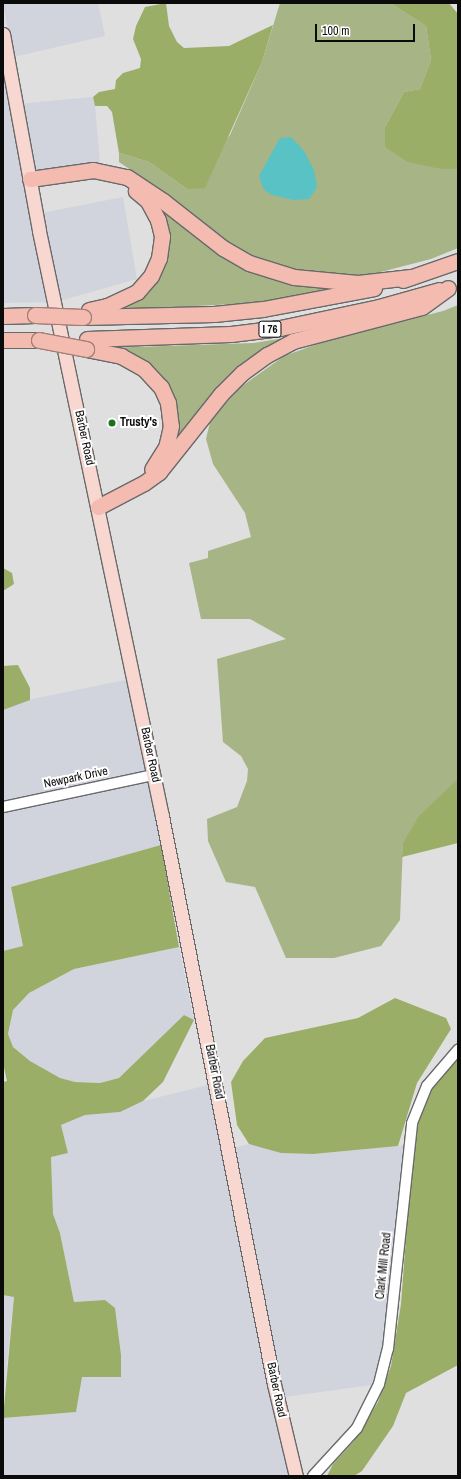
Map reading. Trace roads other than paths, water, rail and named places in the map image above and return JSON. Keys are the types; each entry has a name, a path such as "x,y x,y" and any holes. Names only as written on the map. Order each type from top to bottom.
{"highway":[{"path":"31,182 93,170 127,177 163,201 223,248 261,268 294,278 358,283 411,277"},
{"path":"3,316 82,314 124,300 147,282 155,269 161,250 162,236 158,220 143,196 124,183 109,178 80,177 31,182"},
{"name":"I 76","path":"82,314 207,314 263,310 361,291 411,277 458,261"},
{"path":"97,503 144,484 159,472 221,394 242,373 267,355 293,341 422,307 453,286"},
{"name":"I 76","path":"86,344 231,334 280,328 379,307 453,286"},
{"path":"3,340 39,340 86,344 121,356 150,374 165,396 171,419 166,447 156,465 137,480 97,503"}],"main road":[{"name":"Barber Road","path":"3,34 31,182 154,775 273,1377 296,1476"}],"street":[{"name":"Newpark Drive","path":"3,807 154,775"},
{"name":"Clark Mill Road","path":"313,1476 357,1428 379,1384 388,1349 412,1123 427,1086 458,1050"}],"water":[{"path":"291,137 304,151 314,170 317,187 309,199 294,200 272,195 264,190 259,176 280,138"}],"place":[{"name":"Trusty's","path":"112,423"}]}
